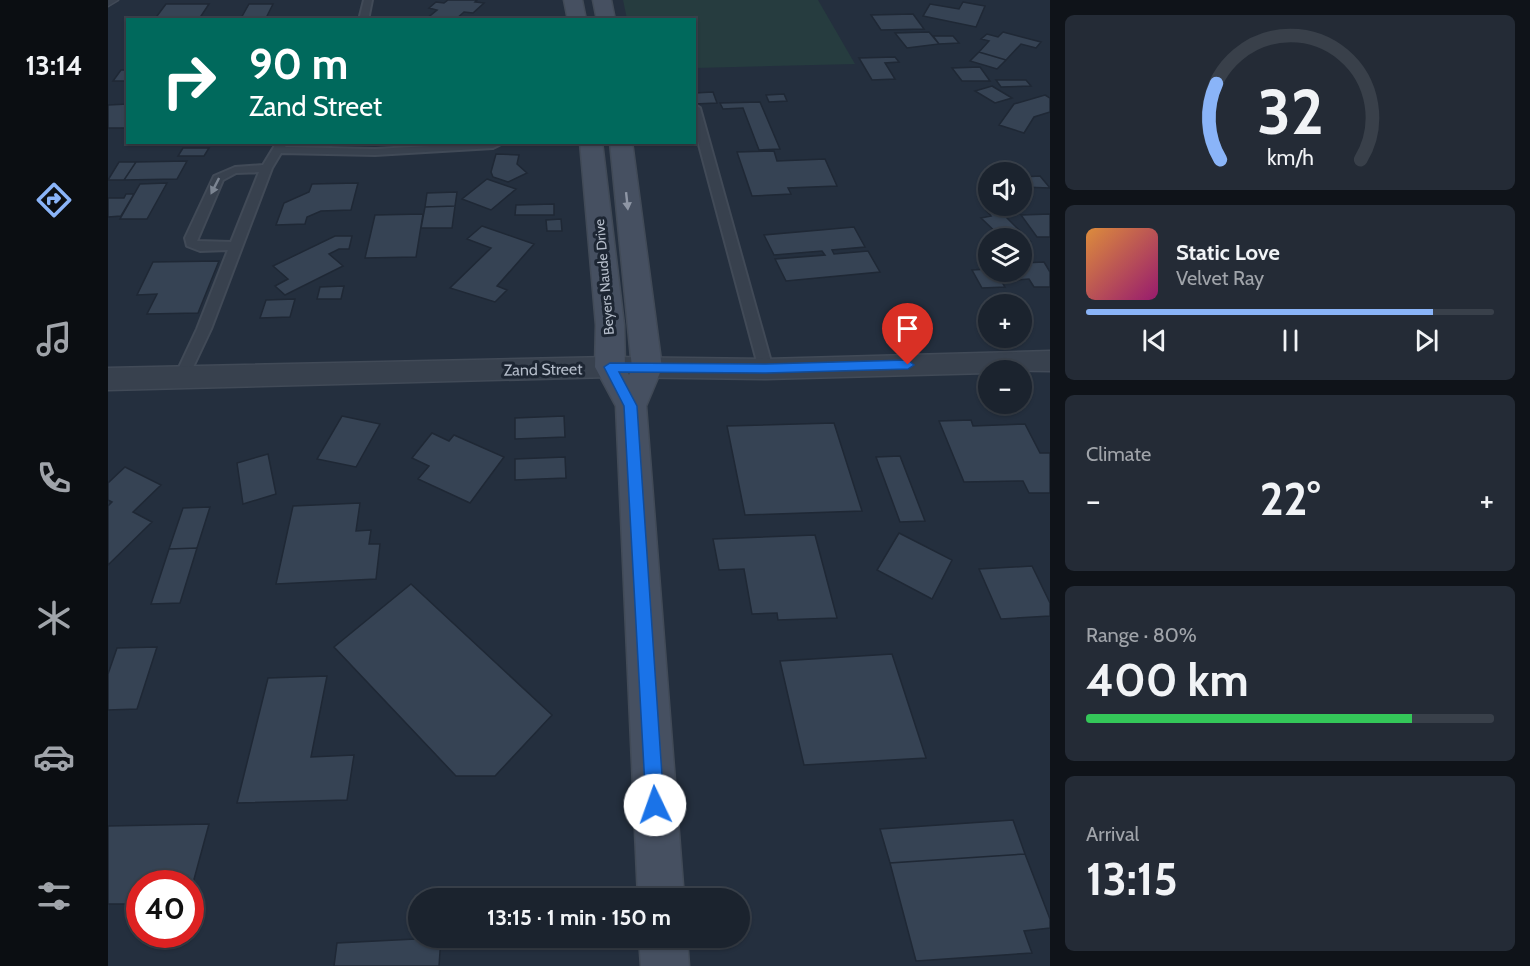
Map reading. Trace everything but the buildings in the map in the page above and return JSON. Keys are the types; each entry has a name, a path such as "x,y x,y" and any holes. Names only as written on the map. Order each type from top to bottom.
{"street":[{"path":"573,0 577,18"},
{"path":"602,0 606,18"},
{"name":"Beyers Naude Drive","path":"591,144 610,325 610,367 631,406 660,888"},
{"name":"Beyers Naude Drive","path":"621,144 647,368 631,406"},
{"name":"Zand Street","path":"108,379 610,367 766,369 1050,361"},
{"path":"664,948 665,966"}],"lane":[{"path":"364,18 368,0"},
{"path":"696,112 766,369"},
{"path":"182,378 237,246 266,168 281,146 375,152 495,144"},
{"path":"237,246 200,247 191,243 191,238 218,178 226,172 239,169 266,168"}],"green space":[{"path":"623,0 818,0 855,64 696,68 696,18 627,18"}],"route":[{"path":"655,805 631,406 610,367 766,369 908,365"}]}
